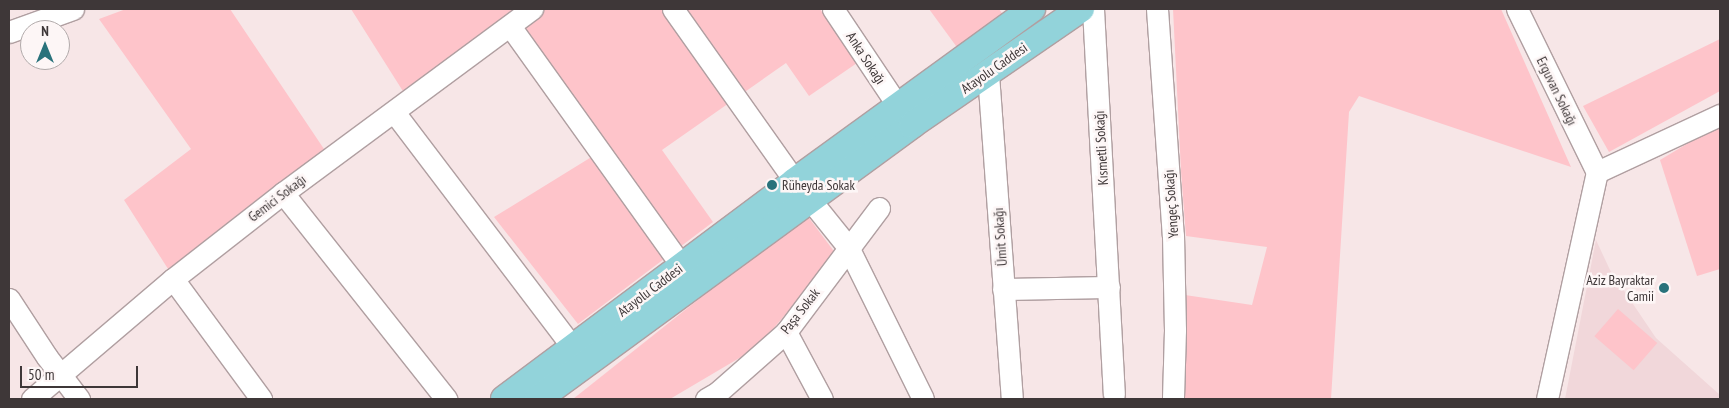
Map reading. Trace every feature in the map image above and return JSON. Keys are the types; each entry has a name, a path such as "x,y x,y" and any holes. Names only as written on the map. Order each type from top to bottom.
{"main road":[{"name":"Atayolu Caddesi","path":"504,399 682,266 803,190 912,125 1081,9"},
{"name":"Atayolu Caddesi","path":"538,399 803,190 898,106 1019,13"}],"street":[{"path":"9,32 73,9"},
{"name":"Gemici Sokağı","path":"32,399 173,279 283,193 532,9"},
{"path":"673,9 803,190 848,247 923,399"},
{"name":"Anka Sokağı","path":"833,9 898,106"},
{"name":"Kısmetli Sokağı","path":"1093,9 1114,394"},
{"name":"Yengeç Sokağı","path":"1157,9 1173,234 1175,330 1173,399"},
{"name":"Erguvan Sokağı","path":"1517,9 1597,172"},
{"path":"510,26 682,266"},
{"name":"Ümit Sokağı","path":"988,74 1012,399"},
{"path":"394,112 573,348"},
{"path":"1547,399 1597,172 1720,115"},
{"path":"283,193 446,399"},
{"name":"Paşa Sokak","path":"715,397 786,332 879,208"},
{"path":"173,279 261,399"},
{"path":"1003,289 1108,287"},
{"path":"9,299 79,399"},
{"path":"786,332 822,399"}],"shaded area":[{"path":"126,9 230,9 326,152 170,272 124,200 191,149 99,19"},
{"path":"351,9 820,9 857,63 809,96 786,63 662,150 713,222 578,324 494,217 606,148 510,16 406,96"},
{"path":"929,9 999,9 1006,19 959,50"},
{"path":"1173,9 1501,9 1571,167 1359,96 1349,112 1331,399 1176,399 1185,295 1252,305 1267,247 1186,236"},
{"path":"1720,39 1720,91 1609,152 1583,106"},
{"path":"1720,124 1720,269 1697,276 1660,160"},
{"path":"806,214 836,254 758,347 670,399 573,399"},
{"path":"1596,240 1610,270 1656,338 1720,395 1720,399 1565,399"},
{"path":"1618,309 1657,343 1634,370 1594,336"}],"place":[{"name":"Rüheyda Sokak","path":"772,185"},
{"name":"Aziz Bayraktar Camii","path":"1664,288"}]}
